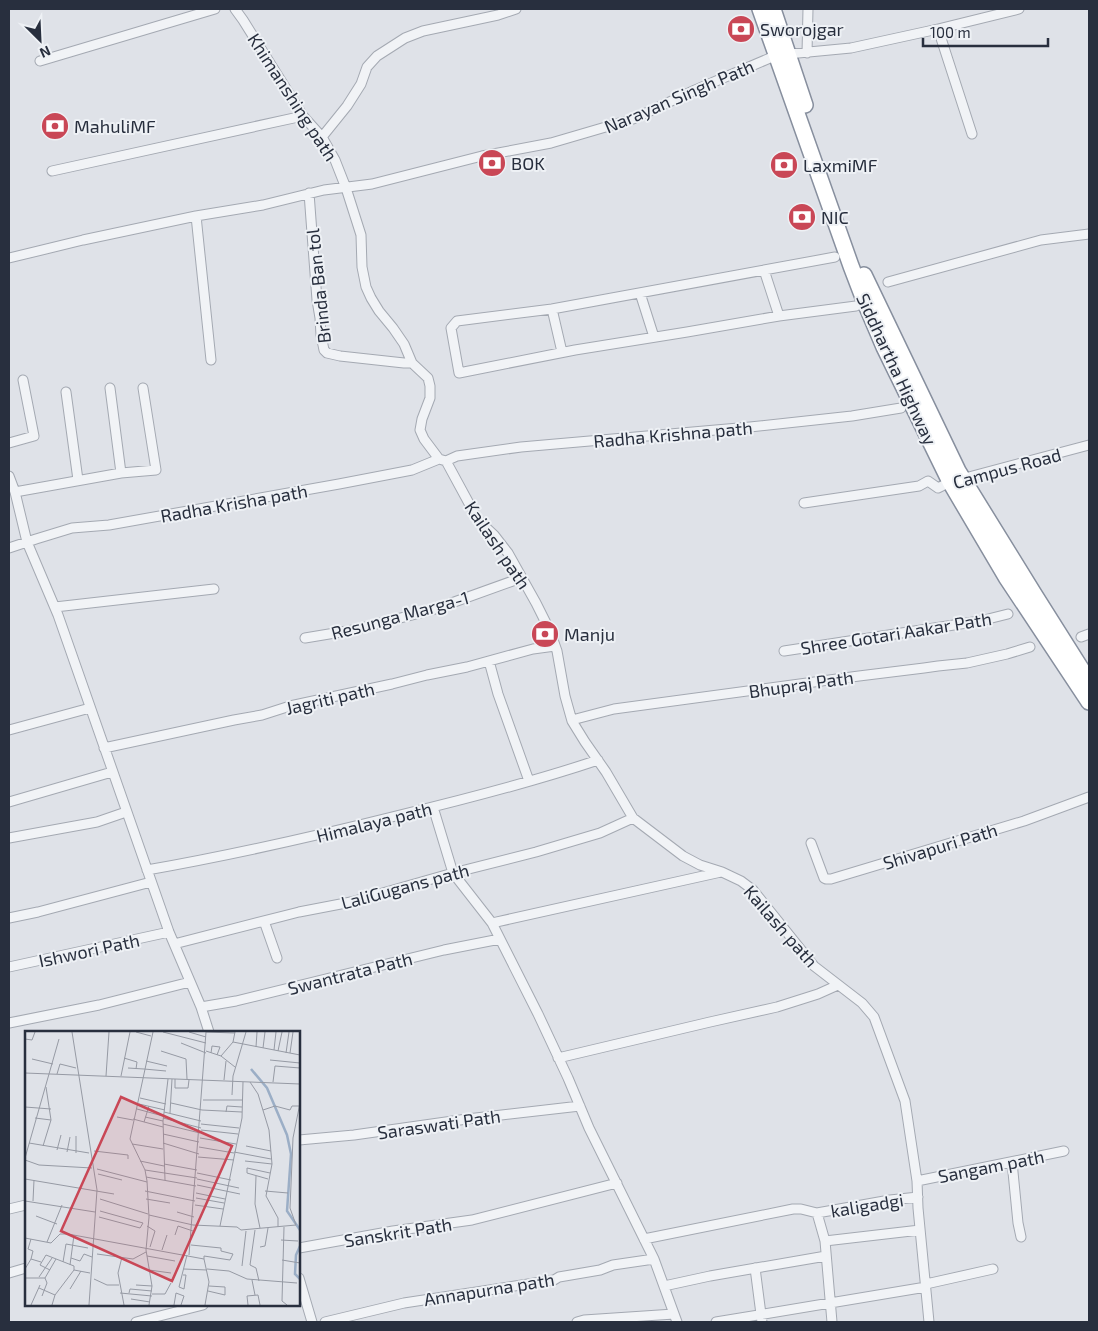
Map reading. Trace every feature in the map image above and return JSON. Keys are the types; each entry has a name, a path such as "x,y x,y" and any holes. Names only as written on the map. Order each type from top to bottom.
{"highway":[{"name":"Siddhartha Highway","path":"760,9 783,55 813,130 867,283 956,480 1006,577 1089,702"},
{"name":"Siddhartha Highway","path":"773,9 783,55"},
{"name":"Siddhartha Highway","path":"956,480 1034,594 1089,681"}],"street":[{"path":"40,61 216,9"},
{"name":"Khimanshing path","path":"235,9 303,116 322,137 335,160 361,235 362,267 366,287 379,311 394,328 404,344 412,363"},
{"path":"322,137 347,106 360,84 367,67 377,56 405,38 423,31 516,9"},
{"path":"807,53 808,9"},
{"name":"Narayan Singh Path","path":"9,258 196,216 263,205 308,193 396,179 466,160 552,143 632,119 695,90 783,55 851,48 938,29 981,13 1018,9"},
{"path":"938,29 972,134"},
{"path":"52,171 303,116"},
{"name":"Brinda Ban tol","path":"308,193 317,300 324,350 327,353 340,356 412,363"},
{"path":"196,216 211,360"},
{"path":"888,282 1041,240 1089,234"},
{"path":"835,257 552,309 458,321 451,328 459,373 562,352 779,316 856,306"},
{"path":"764,270 779,316"},
{"path":"640,292 654,337"},
{"path":"552,309 562,352"},
{"name":"Kailash path","path":"412,363 428,378 430,386 430,398 420,430 424,439 443,460 478,520 494,535 508,553 522,578 550,631 572,720 633,818 683,856 700,865 741,881 753,890 814,966 862,1003 874,1016 905,1101 917,1181 929,1322"},
{"path":"9,443 34,436 22,380"},
{"path":"110,388 121,473"},
{"path":"14,492 121,473 156,470 143,388"},
{"path":"66,392 78,480"},
{"name":"Radha Krishna path","path":"443,460 457,456 521,447 750,427 852,416 901,408"},
{"name":"Campus Road","path":"804,503 919,486 928,481 938,488 956,480 1089,445"},
{"name":"Radha Krisha path","path":"9,548 72,528 109,525 339,484 412,470 443,460"},
{"path":"9,476 27,542 55,607 151,882 174,944 201,1007 209,1031"},
{"name":"Resunga Marga-1","path":"305,638 354,630 432,610 522,578"},
{"path":"55,607 214,589"},
{"name":"Shree Gotari Aakar Path","path":"784,652 980,621 1008,614"},
{"name":"Jagriti path","path":"104,748 262,715 290,706 467,667 532,649 555,646"},
{"name":"Bhupraj Path","path":"572,720 624,708 967,663 1030,647"},
{"path":"489,661 498,694 529,781"},
{"path":"9,730 90,708"},
{"name":"Himalaya path","path":"147,870 274,846 433,808 566,771 598,760"},
{"path":"9,802 112,772"},
{"name":"Shivapuri Path","path":"811,843 826,879 1024,821 1089,797"},
{"path":"433,808 453,873 492,923 538,1014 589,1128 654,1259 676,1318 584,1320 577,1322"},
{"path":"9,838 97,822 126,812"},
{"name":"LaliGugans path","path":"174,944 264,921 351,902 536,852 600,833 633,818"},
{"path":"492,923 722,872"},
{"path":"9,918 151,882"},
{"path":"264,921 277,958"},
{"name":"Ishwori Path","path":"9,967 170,932"},
{"name":"Swantrata Path","path":"201,1007 236,1001 444,950 500,939"},
{"path":"9,1023 99,1005 190,982"},
{"path":"558,1058 777,1007 818,994 838,985"},
{"name":"Saraswati Path","path":"300,1140 354,1135 580,1106"},
{"name":"Sangam path","path":"917,1181 1064,1151"},
{"path":"1012,1162 1021,1237"},
{"name":"Sanskrit Path","path":"300,1248 393,1231 472,1220 617,1183"},
{"name":"kaligadgi","path":"644,1239 793,1209 802,1208 817,1213 918,1197"},
{"path":"9,1209 25,1205"},
{"path":"817,1213 825,1241 832,1322"},
{"path":"825,1241 920,1230"},
{"path":"664,1286 826,1256"},
{"name":"Annapurna path","path":"324,1322 404,1303 554,1280 559,1277 600,1270 613,1265 654,1259"},
{"path":"9,1273 25,1268"},
{"path":"755,1268 762,1318"},
{"path":"716,1322 762,1318 926,1285 993,1269"},
{"path":"300,1282 312,1322"},
{"path":"136,1322 199,1306"}],"place":[{"name":"Sworojgar","path":"741,29"},
{"name":"MahuliMF","path":"55,126"},
{"name":"BOK","path":"492,163"},
{"name":"LaxmiMF","path":"784,165"},
{"name":"NIC","path":"802,217"},
{"name":"Manju","path":"545,634"}]}
